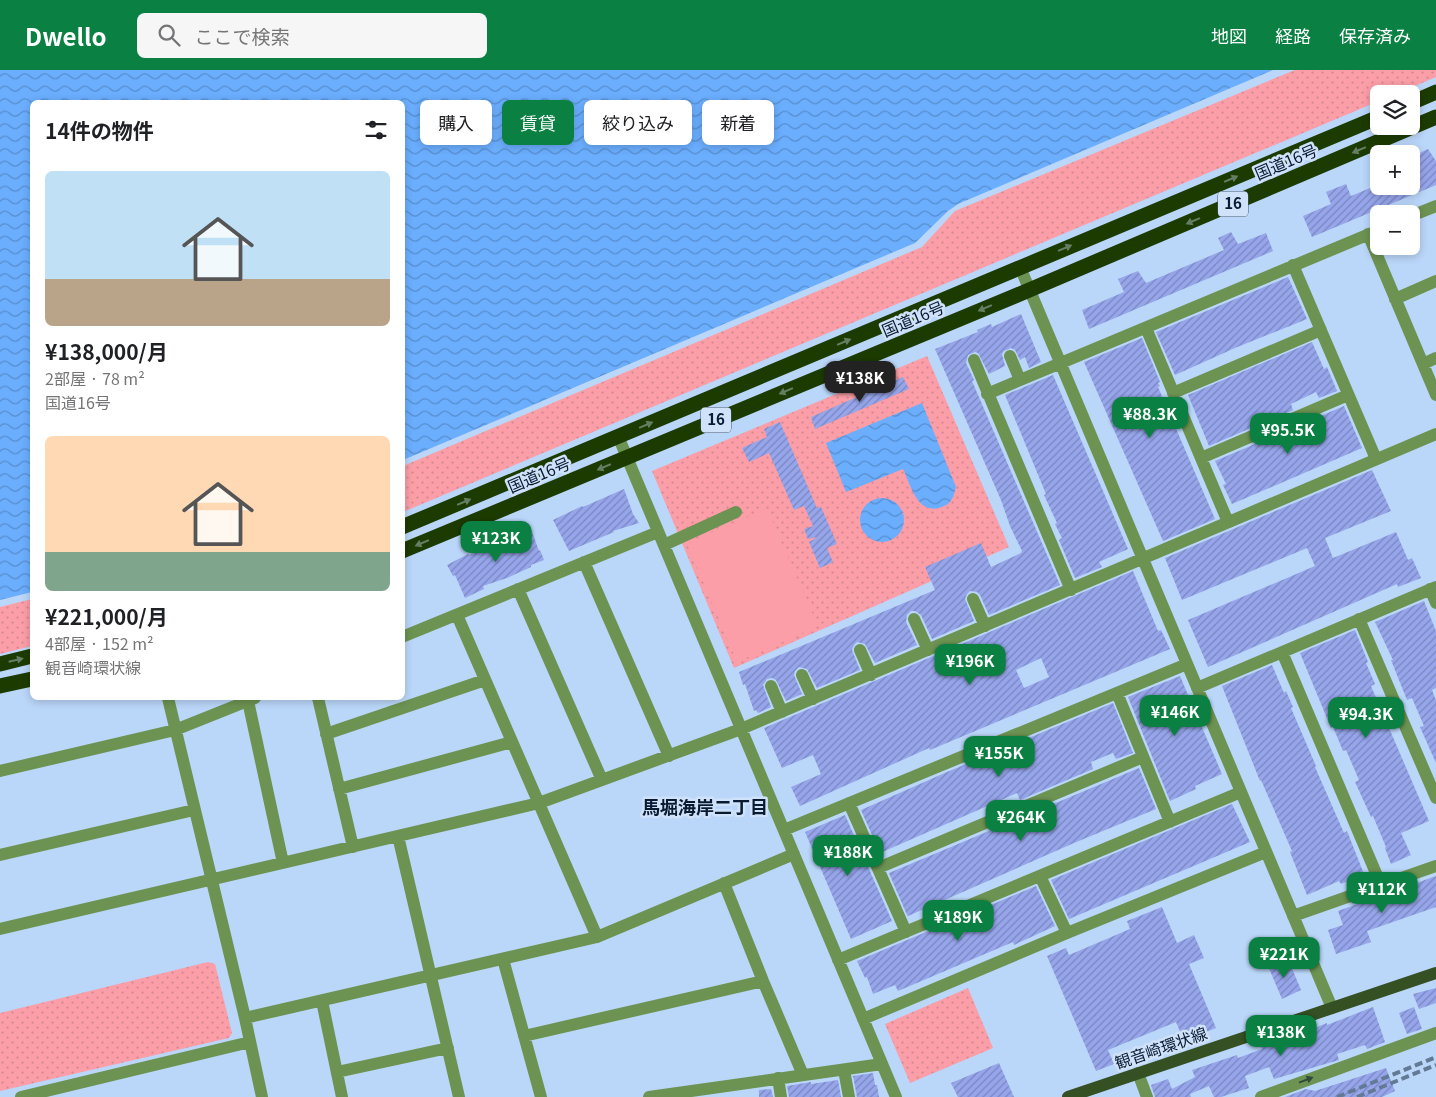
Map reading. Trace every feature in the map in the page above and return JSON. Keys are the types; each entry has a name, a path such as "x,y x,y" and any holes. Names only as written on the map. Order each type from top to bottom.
{"highway":[{"path":"1420,99 1436,92"},
{"name":"国道16号","path":"405,550 1030,290 1436,117"},
{"name":"国道16号","path":"405,526 1370,120"},
{"path":"0,664 30,656"},
{"path":"0,686 30,679"}],"main road":[{"name":"観音崎環状線","path":"1068,1097 1436,973"}],"street":[{"path":"1420,212 1436,206"},
{"path":"987,394 1370,233"},
{"path":"1381,255 1395,299 1436,396"},
{"path":"1293,265 1376,460"},
{"path":"1020,267 1332,1008"},
{"path":"1395,299 1436,281"},
{"path":"1146,328 1228,522"},
{"path":"1173,393 1321,330"},
{"path":"1010,356 1020,380"},
{"path":"1422,364 1436,358"},
{"path":"974,360 1071,590"},
{"path":"1201,458 1348,395"},
{"path":"0,929 539,803 742,730 1436,434"},
{"path":"618,436 896,1097"},
{"path":"664,545 736,512"},
{"path":"405,636 658,532"},
{"path":"584,562 669,756"},
{"path":"1197,688 1433,588 1436,603"},
{"path":"518,589 602,780"},
{"path":"973,599 985,626"},
{"path":"457,614 597,937"},
{"path":"914,619 928,650"},
{"path":"1360,619 1436,798"},
{"path":"860,650 871,675"},
{"path":"1282,652 1381,885"},
{"path":"784,830 1187,664"},
{"path":"802,675 812,699"},
{"path":"326,734 485,680"},
{"path":"771,686 782,712"},
{"path":"1117,693 1170,822"},
{"path":"168,700 246,1018 262,1097"},
{"path":"0,771 175,730 249,700"},
{"path":"251,700 283,863"},
{"path":"318,700 353,847"},
{"path":"339,789 512,742"},
{"path":"878,868 1143,757"},
{"path":"838,960 1241,792"},
{"path":"849,804 906,932"},
{"path":"0,855 194,810"},
{"path":"398,836 459,1097"},
{"path":"863,1019 1266,852"},
{"path":"246,1018 597,937 794,854"},
{"path":"1293,916 1436,866"},
{"path":"1040,876 1068,933"},
{"path":"724,883 803,1075"},
{"path":"503,959 541,1097"},
{"path":"524,1036 763,981"},
{"path":"322,1001 342,1097"},
{"path":"1261,1097 1436,1033"},
{"path":"21,1097 250,1042"},
{"path":"337,1072 448,1048"},
{"path":"648,1097 713,1093 778,1078 882,1064"},
{"path":"844,1070 849,1097"},
{"path":"1138,1073 1147,1097"},
{"path":"778,1078 781,1097"}],"shaded area":[{"path":"1295,70 1436,70 1436,77 1417,85 1370,85 1370,105 405,511 405,465 922,247 955,211"},
{"path":"927,356 1009,547 734,668 652,471"},
{"path":"767,509 818,626 737,662 687,543"},
{"path":"30,600 30,646 0,654 0,607"},
{"path":"208,962 215,964 232,1033 229,1038 0,1091 0,1013"},
{"path":"968,988 993,1048 910,1083 885,1024"}],"water":[{"path":"0,70 1273,70 958,204 948,211 915,243 405,459 405,100 30,100 30,592 0,600"},
{"path":"922,403 956,487 951,501 947,505 935,509 928,508 922,504 913,491 903,469 846,492 826,443"},
{"path":"882,498 894,502 900,508 904,520 900,532 894,538 882,542 870,538 864,532 860,520 864,508 870,502"}],"building":[{"path":"1428,149 1436,161 1436,185 1420,192 1420,153"},
{"path":"1346,184 1351,196 1370,188 1370,195 1412,195 1388,205 1370,205 1370,213 1312,237 1303,216 1331,204 1326,192"},
{"path":"1231,232 1238,244 1266,233 1273,251 1089,329 1082,310 1124,292 1118,279 1138,271 1146,283 1224,250 1218,238"},
{"path":"1288,277 1307,319 1175,375 1156,332"},
{"path":"1021,314 1041,362 1029,368 1025,357 1020,360 1015,350 1011,348 1002,354 1005,366 989,374 978,353 975,352 968,355 966,363 1060,585 989,615 980,595 977,592 970,591 965,599 974,621 932,639 921,615 911,611 907,615 906,622 917,645 875,663 865,644 857,642 852,650 860,670 817,688 807,669 799,667 794,675 802,694 786,701 776,680 772,678 767,679 763,685 771,707 758,713 756,710 754,711 739,672 935,590 925,567 981,543 991,567 1021,553 1022,551 1010,526 1001,500 935,349 978,332 977,330 991,324 992,327"},
{"path":"1142,338 1160,382 1158,387 1215,519 1163,541 1084,362"},
{"path":"1312,342 1324,369 1327,367 1337,391 1319,398 1316,392 1291,404 1293,410 1209,446 1188,395"},
{"path":"1053,375 1128,549 1099,562 1102,567 1075,578 1059,540 1062,538 1044,495 1046,494 1005,395"},
{"path":"903,377 909,389 815,429 811,417"},
{"path":"1344,406 1362,448 1232,504 1223,485 1226,484 1215,461"},
{"path":"780,422 817,508 821,507 837,544 827,548 833,562 820,568 809,542 818,537 808,539 804,529 813,526 804,506 794,510 769,453 749,462 742,448 767,437 764,429"},
{"path":"1372,470 1391,511 1325,538 1333,558 1396,532 1408,560 1412,558 1421,578 1398,587 1397,584 1208,667 1188,620 1315,566 1307,548 1182,600 1165,558"},
{"path":"624,489 633,514 639,523 613,531 569,551 553,520"},
{"path":"531,529 544,560 507,578 483,586 484,589 465,598 455,575 453,576 447,565 468,554"},
{"path":"1133,571 1158,631 1161,630 1170,649 930,750 929,748 800,806 791,787 821,774 813,755 782,768 764,728","holes":["1041,658 1049,677 1024,688 1016,670"]},
{"path":"1424,601 1436,631 1436,688 1432,690 1436,700 1436,763 1420,727 1424,726 1412,698 1407,700 1391,660 1393,660 1375,622"},
{"path":"1355,630 1375,684 1371,686 1429,821 1401,833 1411,855 1391,864 1373,816 1371,817 1355,782 1359,780 1346,750 1343,751 1333,727 1331,728 1300,653"},
{"path":"1272,665 1284,693 1286,691 1315,767 1344,833 1347,831 1364,874 1341,884 1339,881 1307,895 1290,852 1292,851 1260,781 1222,686"},
{"path":"1180,676 1222,774 1195,786 1196,789 1170,801 1128,697"},
{"path":"1113,703 1133,753 1116,759 1113,753 1091,762 1093,769 1020,800 1017,793 880,853 861,810"},
{"path":"1139,768 1156,809 907,915 889,873"},
{"path":"1232,804 1250,842 1069,919 1051,880"},
{"path":"845,815 892,921 851,939 805,832"},
{"path":"1436,876 1436,907 1367,931 1371,942 1336,954 1328,930 1343,925 1338,911"},
{"path":"1036,886 1055,926 1014,945 1013,942 898,991 895,985 873,994 867,977 865,978 857,961"},
{"path":"1162,907 1177,943 1194,935 1204,958 1189,964 1216,1028 1184,1041 1176,1022 1108,1050 1114,1064 1096,1071 1047,956 1066,948 1069,955 1130,929 1127,921"},
{"path":"1284,959 1287,967 1291,966 1301,990 1282,999 1268,966"},
{"path":"1436,988 1436,1003 1419,1009 1413,994"},
{"path":"1373,1007 1385,1042 1367,1049 1365,1045 1337,1054 1339,1060 1274,1079 1269,1067 1245,1076 1249,1088 1221,1097 1214,1097 1209,1086 1190,1094 1191,1097 1155,1097 1151,1085 1168,1079 1172,1089 1195,1077 1192,1070 1237,1055 1238,1058 1262,1049 1260,1045 1287,1037 1289,1045 1316,1038 1312,1029"},
{"path":"1414,1007 1422,1029 1407,1034 1399,1013"},
{"path":"999,1063 1014,1097 958,1097 951,1083"},
{"path":"1386,1068 1395,1091 1382,1097 1285,1097 1306,1089 1315,1091"},
{"path":"873,1073 879,1097 857,1097 853,1076"},
{"path":"838,1080 841,1097 789,1097 787,1086"},
{"path":"771,1089 773,1097 759,1097 759,1090"}],"railway":[{"path":"1337,1097 1436,1057"},
{"path":"1357,1097 1436,1065"}],"district":[{"name":"馬堀海岸二丁目","path":"705,808"}]}
